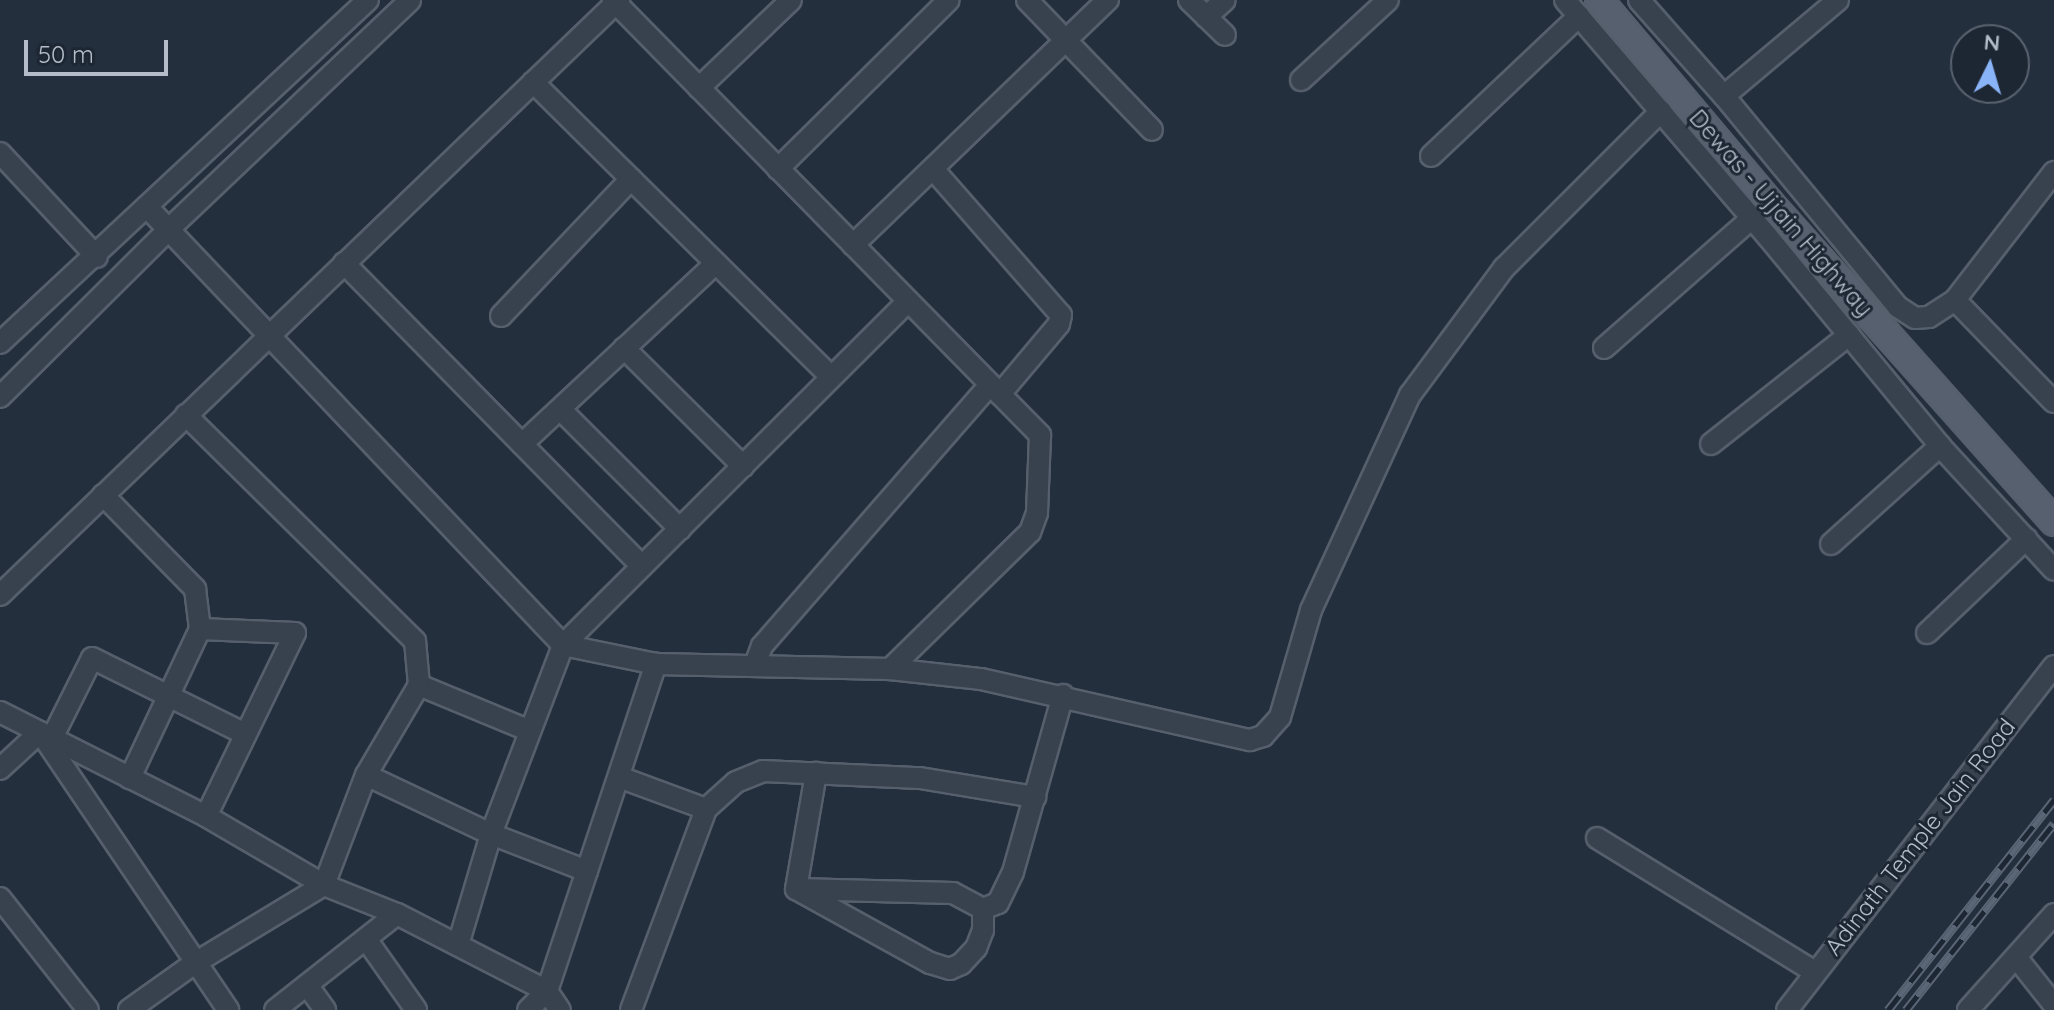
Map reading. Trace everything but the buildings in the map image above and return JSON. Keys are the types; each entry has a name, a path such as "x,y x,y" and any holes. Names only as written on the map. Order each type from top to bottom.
{"main road":[{"name":"Dewas - Ujjain Highway","path":"1581,5 1742,171 2054,522"}],"street":[{"path":"0,343 97,257 368,0"},
{"path":"0,397 170,228 410,0"},
{"path":"699,88 791,0"},
{"path":"778,169 949,0"},
{"path":"1027,0 1152,130"},
{"path":"853,245 1108,0"},
{"path":"1189,0 1225,35"},
{"path":"1206,17 1225,0"},
{"path":"1301,80 1388,0"},
{"path":"1639,0 1724,96 1898,307 1915,318 1929,317 1955,300 2054,172"},
{"path":"1724,96 1838,0"},
{"path":"0,595 616,1 1040,435 1037,513 1030,532 890,669"},
{"path":"1431,156 1581,5 1661,111 1940,446 2054,570"},
{"path":"533,82 831,377"},
{"path":"148,208 563,645 656,664 890,669 981,679 1063,695 1250,740 1263,736 1280,717 1311,610 1410,395 1504,268 1661,111"},
{"path":"2,159 97,257"},
{"path":"755,665 762,646 995,389 1059,324 1061,315 933,169"},
{"path":"501,316 631,179"},
{"path":"1604,348 1752,218"},
{"path":"344,263 642,566"},
{"path":"522,444 716,263"},
{"path":"1955,300 2054,402"},
{"path":"458,945 491,834 563,645 908,301"},
{"path":"1711,444 1849,335"},
{"path":"624,348 743,466"},
{"path":"560,409 680,529"},
{"path":"129,1010 195,963 324,885 366,775 419,685 415,641 186,415"},
{"path":"1831,544 1940,446"},
{"path":"103,495 195,589 200,629 130,778"},
{"path":"1927,633 2026,539"},
{"path":"200,629 295,633 206,816"},
{"path":"0,769 46,735 92,658 245,734"},
{"path":"528,1010 547,991 656,664"},
{"name":"Adinath Temple Jain Road","path":"1787,1010 2054,666"},
{"path":"419,685 530,731"},
{"path":"796,889 953,893 983,909 998,903 1008,882 1035,797 1063,695"},
{"path":"0,712 206,816 324,885 397,914 547,991 560,1010"},
{"path":"46,735 228,1010"},
{"path":"631,1010 706,809 736,782 763,771 920,778 1035,797"},
{"path":"796,889 816,773"},
{"path":"366,775 491,834 587,871"},
{"path":"619,777 706,809"},
{"path":"1597,838 1815,972"},
{"path":"796,889 930,963 950,969 961,964 976,948 983,930 983,909"},
{"path":"0,898 88,1010"},
{"path":"275,1010 397,914"},
{"path":"1968,1010 2054,914"},
{"path":"366,939 416,1010"},
{"path":"2016,957 2054,1005"},
{"path":"307,985 325,1010"}],"railway":[{"path":"1888,1010 2054,800"},
{"path":"1906,1010 2054,823"}]}
